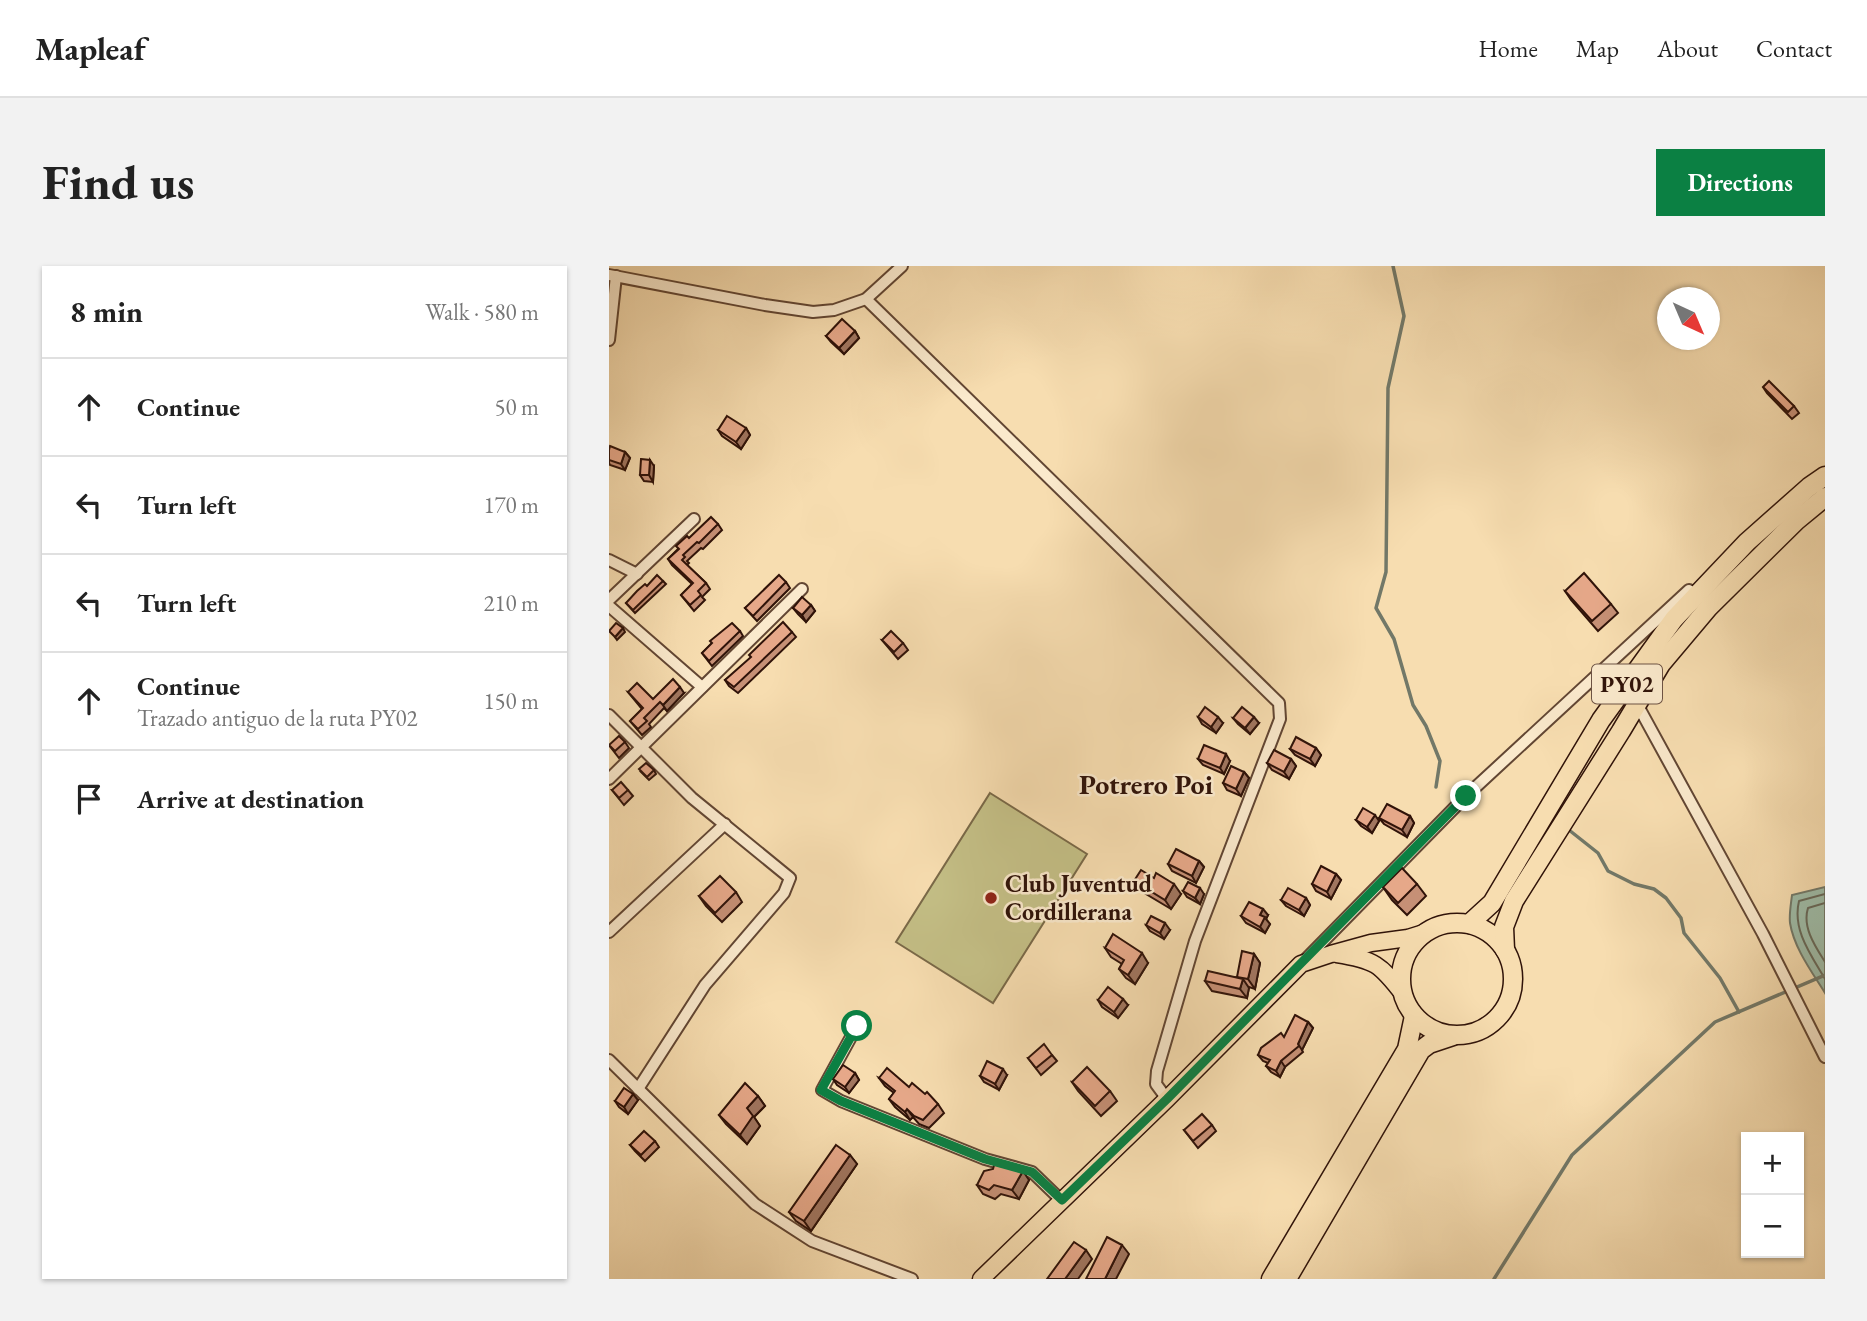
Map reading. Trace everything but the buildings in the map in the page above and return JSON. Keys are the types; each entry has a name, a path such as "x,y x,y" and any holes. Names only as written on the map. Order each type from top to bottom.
{"highway":[{"name":"PY02","path":"1469,924 1492,902 1601,720 1674,619 1747,542 1825,476"},
{"name":"PY02","path":"1287,1279 1422,1050 1429,1044 1453,1035 1481,1029 1496,1018 1507,1003 1513,986 1512,967 1505,950 1504,926 1514,901 1661,664 1709,607 1796,521 1825,497"},
{"path":"1453,1035 1431,1029 1414,1016 1403,994 1401,971 1409,950 1425,933 1438,926 1454,923 1484,929 1496,938 1505,950"},
{"path":"1271,1279 1407,1049 1414,1016"}],"main road":[{"path":"981,1279 1167,1099 1301,964 1371,943 1425,933"},
{"path":"1332,954 1372,962 1388,975 1403,994"}],"street":[{"path":"609,340 613,276 813,312 834,310 866,299 902,266"},
{"path":"866,299 1279,703 1280,719 1195,941 1157,1071 1156,1084 1167,1099"},
{"path":"609,600 694,519"},
{"path":"609,559 637,574"},
{"path":"609,779 801,589"},
{"path":"1301,964 1466,796 1689,590"},
{"path":"609,606 702,687"},
{"path":"1637,704 1763,934 1825,1057"},
{"path":"609,715 692,798 790,878 784,892 705,985 638,1089"},
{"path":"609,932 725,824"},
{"path":"857,1026 821,1090 841,1101 985,1159 1032,1172 1062,1200"},
{"path":"609,1060 755,1204 812,1241 912,1279"}],"shaded area":[{"name":"Club Juventud Cordillerana","path":"990,793 1087,854 993,1003 896,942"}],"water":[{"path":"1825,887 1825,993 1799,951 1790,916 1792,895"}],"waterway":[{"path":"1393,266 1404,316 1388,388 1386,572 1376,608 1394,639 1413,705 1426,726 1440,761 1436,787"},
{"path":"1569,830 1598,853 1608,871 1634,884 1654,889 1666,898 1681,918 1684,933 1720,978 1739,1012"},
{"path":"1494,1279 1572,1155 1715,1022 1825,975"}],"place":[{"name":"Club Juventud Cordillerana","path":"991,898"}],"district":[{"name":"Potrero Poi","path":"1146,784"}],"route":[{"path":"857,1026 821,1090 841,1101 985,1159 1032,1172 1062,1200 1167,1099 1466,796"}]}
